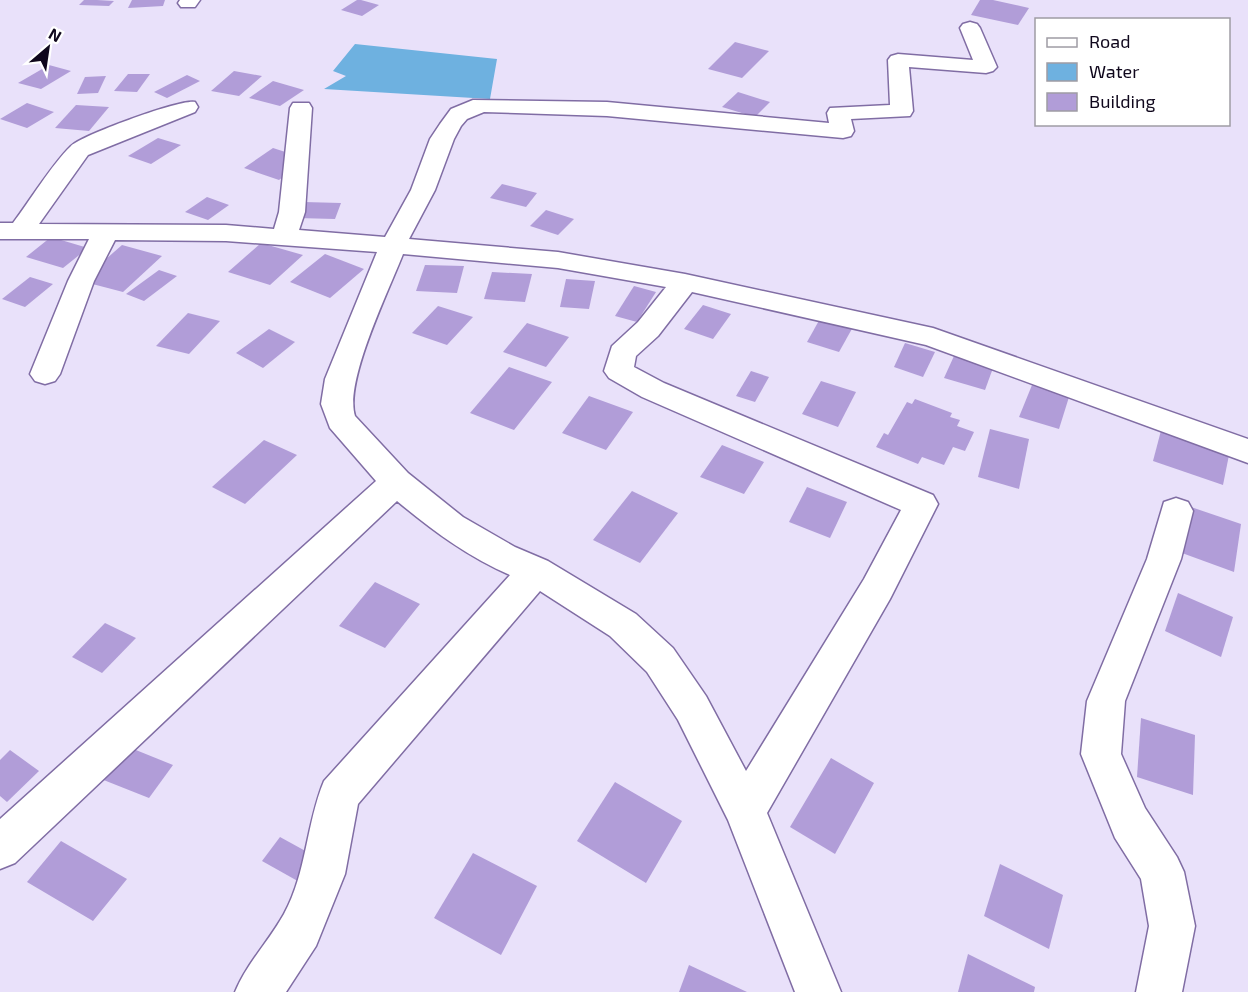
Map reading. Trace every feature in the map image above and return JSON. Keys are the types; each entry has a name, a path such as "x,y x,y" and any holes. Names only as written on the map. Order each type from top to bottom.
{"street":[{"path":"818,992 745,811 692,708 660,660 623,625 536,571 503,557 451,526 396,482 341,420 336,404 340,379 393,245 423,190 446,131 459,114 469,108 492,105 607,109 843,131 838,113 902,111 898,60 987,68 970,28"},
{"path":"11,231 80,150 152,119 187,108"},
{"path":"284,237 292,212 301,108"},
{"path":"11,231 226,233 393,245 558,260 685,282 933,337 1248,451"},
{"path":"45,374 81,281 106,231"},
{"path":"685,282 648,329 622,353 619,371 653,390 921,504 877,589 745,811"},
{"path":"0,848 396,482"},
{"path":"1159,992 1172,926 1162,872 1130,823 1101,754 1106,701 1164,559 1176,511"},
{"path":"258,992 300,930 323,874 339,795 536,571"}],"water":[{"path":"355,44 497,59 490,99 324,89 346,76 333,71"}],"building":[{"path":"84,0 114,1 109,6 79,5"},
{"path":"132,0 165,0 163,6 128,8"},
{"path":"357,0 379,5 362,16 341,10"},
{"path":"980,0 993,0 1029,8 1018,25 971,15"},
{"path":"735,42 769,51 742,78 708,69"},
{"path":"49,65 71,71 41,89 18,83"},
{"path":"234,71 262,76 239,96 211,91"},
{"path":"128,74 150,74 137,92 114,91"},
{"path":"187,75 200,81 167,98 154,92"},
{"path":"106,76 98,93 77,94 85,77"},
{"path":"273,81 304,90 280,106 249,98"},
{"path":"738,92 770,102 755,117 722,107"},
{"path":"27,103 54,112 27,128 0,119"},
{"path":"76,105 109,107 89,131 55,128"},
{"path":"158,138 181,145 151,164 128,156"},
{"path":"273,148 307,159 279,180 244,168"},
{"path":"502,184 537,193 526,207 490,198"},
{"path":"207,197 229,205 208,220 185,212"},
{"path":"304,202 341,203 335,219 297,218"},
{"path":"546,210 574,219 558,235 530,226"},
{"path":"51,237 88,248 63,268 26,257"},
{"path":"261,243 303,255 270,285 228,272"},
{"path":"122,245 162,256 123,292 81,281"},
{"path":"325,254 364,269 330,298 290,282"},
{"path":"425,265 464,266 457,293 416,291"},
{"path":"159,270 177,276 144,301 126,294"},
{"path":"492,272 532,274 525,302 484,299"},
{"path":"30,277 53,284 25,307 2,299"},
{"path":"566,279 595,281 589,309 560,307"},
{"path":"634,286 656,292 637,322 615,316"},
{"path":"703,305 731,314 713,339 684,329"},
{"path":"438,306 473,317 447,345 412,333"},
{"path":"188,313 220,321 189,354 156,346"},
{"path":"821,317 853,327 839,352 807,342"},
{"path":"527,323 569,337 546,367 503,352"},
{"path":"269,329 295,342 263,368 236,353"},
{"path":"905,343 935,352 923,377 894,367"},
{"path":"954,356 993,368 985,390 944,378"},
{"path":"509,367 552,382 514,430 470,413"},
{"path":"751,371 769,377 755,402 736,396"},
{"path":"821,381 856,392 838,427 802,414"},
{"path":"1032,385 1069,397 1059,429 1019,417"},
{"path":"589,396 633,412 606,450 562,433"},
{"path":"915,399 952,413 950,417 960,420 957,426 974,432 965,451 953,447 944,465 922,457 918,464 876,447 884,433 888,435 907,402 912,404"},
{"path":"1163,423 1231,445 1223,485 1153,461"},
{"path":"990,429 1029,439 1019,489 978,477"},
{"path":"264,440 297,455 245,504 212,487"},
{"path":"722,445 764,462 744,494 700,477"},
{"path":"807,487 847,502 830,538 789,522"},
{"path":"632,491 678,513 640,563 593,540"},
{"path":"1191,507 1241,524 1234,572 1182,553"},
{"path":"375,582 420,604 385,648 339,626"},
{"path":"1178,593 1233,617 1221,657 1165,631"},
{"path":"105,623 136,638 102,673 72,657"},
{"path":"1141,718 1195,735 1193,795 1137,777"},
{"path":"121,744 173,765 149,798 96,777"},
{"path":"10,750 39,771 7,802 0,796 0,760"},
{"path":"831,758 874,783 835,854 790,827"},
{"path":"615,782 682,821 646,883 577,841"},
{"path":"280,837 320,859 303,884 262,861"},
{"path":"61,841 127,879 93,921 27,882"},
{"path":"473,853 537,886 501,955 434,918"},
{"path":"1000,864 1063,895 1049,949 984,916"},
{"path":"968,954 1035,987 1034,992 958,992"},
{"path":"689,965 747,992 679,992"}]}
